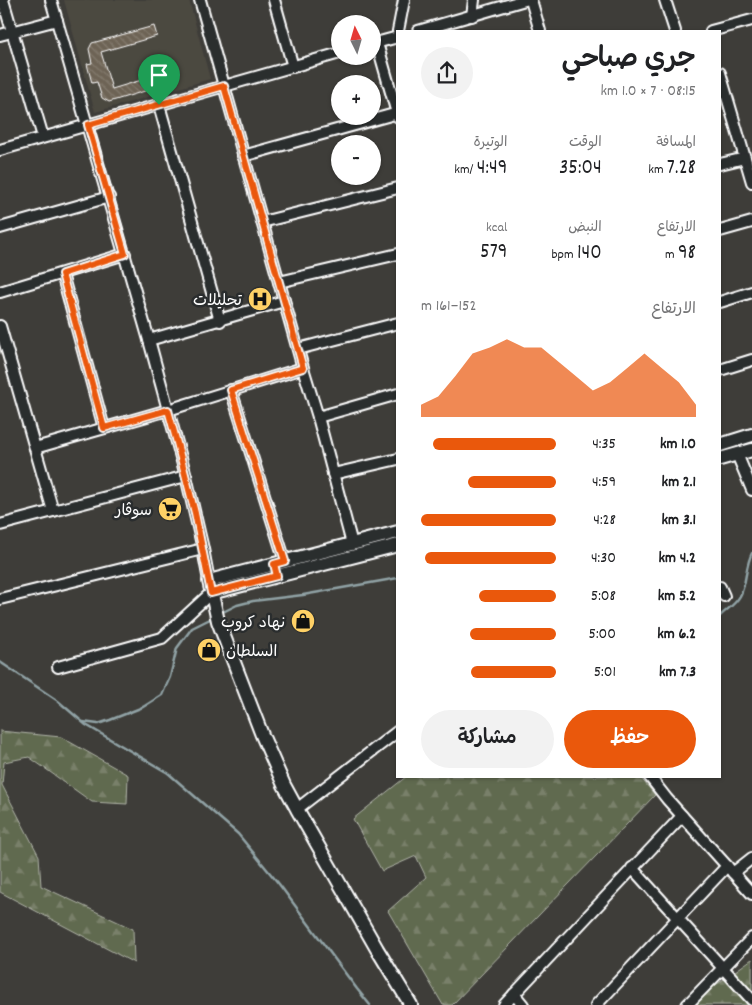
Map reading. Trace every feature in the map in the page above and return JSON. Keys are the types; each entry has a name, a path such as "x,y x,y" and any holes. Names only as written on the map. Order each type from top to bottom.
{"main road":[{"path":"721,445 752,435"},
{"path":"721,459 752,450"},
{"path":"396,533 210,587 216,615 262,735 297,809 411,1005"},
{"path":"279,567 396,545"}],"street":[{"path":"3,0 44,137"},
{"path":"51,0 150,340 186,476 210,587 162,638 58,666"},
{"path":"200,0 352,544"},
{"path":"274,0 293,67"},
{"path":"398,30 404,0"},
{"path":"472,16 474,0"},
{"path":"422,30 525,0"},
{"path":"531,0 540,30"},
{"path":"665,0 675,30"},
{"path":"0,35 57,20"},
{"path":"715,30 752,20"},
{"path":"381,42 396,36"},
{"path":"0,150 331,56"},
{"path":"381,63 396,112"},
{"path":"721,76 752,182"},
{"path":"159,105 220,321"},
{"path":"243,156 396,115"},
{"path":"721,164 745,158"},
{"path":"262,222 396,188"},
{"path":"0,228 109,197"},
{"path":"721,231 752,222"},
{"path":"0,292 125,254"},
{"path":"279,282 396,254"},
{"path":"62,274 104,428"},
{"path":"721,302 752,292"},
{"path":"150,340 284,301"},
{"path":"298,349 396,324"},
{"path":"0,326 53,511"},
{"path":"721,370 752,360"},
{"path":"0,368 11,365"},
{"path":"35,448 168,410 303,368"},
{"path":"231,390 279,567"},
{"path":"318,417 396,395"},
{"path":"737,454 752,490"},
{"path":"333,474 396,459"},
{"path":"0,525 186,476"},
{"path":"0,599 203,549"},
{"path":"297,809 396,734"},
{"path":"651,778 752,894"},
{"path":"504,1005 682,816"},
{"path":"596,1005 678,918 730,870 752,858"},
{"path":"632,868 752,1000"},
{"path":"687,1005 752,938"},
{"path":"514,994 523,1005"}],"shaded area":[{"path":"64,0 189,0 210,79 95,112"}],"green space":[{"path":"0,731 61,737 128,775 127,804 92,802 29,757 4,762 2,785 39,856 41,886 133,929 134,963 0,892"},
{"path":"404,778 641,778 655,795 452,1005 443,1005 388,911 426,877 416,856 382,871 353,819"},
{"path":"752,959 752,1005 692,1005 696,999"}],"building":[{"path":"154,26 157,36 101,52 112,89 168,72 171,83 109,102 102,98 97,82 92,83 87,64 92,63 89,49 92,43"}],"waterway":[{"path":"721,615 740,596 752,553"},
{"path":"221,613 237,605 253,601 303,595 396,578"},
{"path":"83,722 98,724 110,720 143,707 162,695 170,677 177,648 192,628 214,617"},
{"path":"0,662 58,701 86,725 168,773 238,834 279,884 370,1005"}],"place":[{"name":"تحلیلات","path":"260,299"},
{"name":"سوڤار","path":"170,509"},
{"name":"نهاد كروب","path":"303,621"},
{"name":"السلطان","path":"209,650"}],"route":[{"path":"224,86 303,368 231,390 285,561 274,564 277,576 211,593 195,513 168,410 104,428 62,274 125,254 88,125 159,105 224,86"}]}
